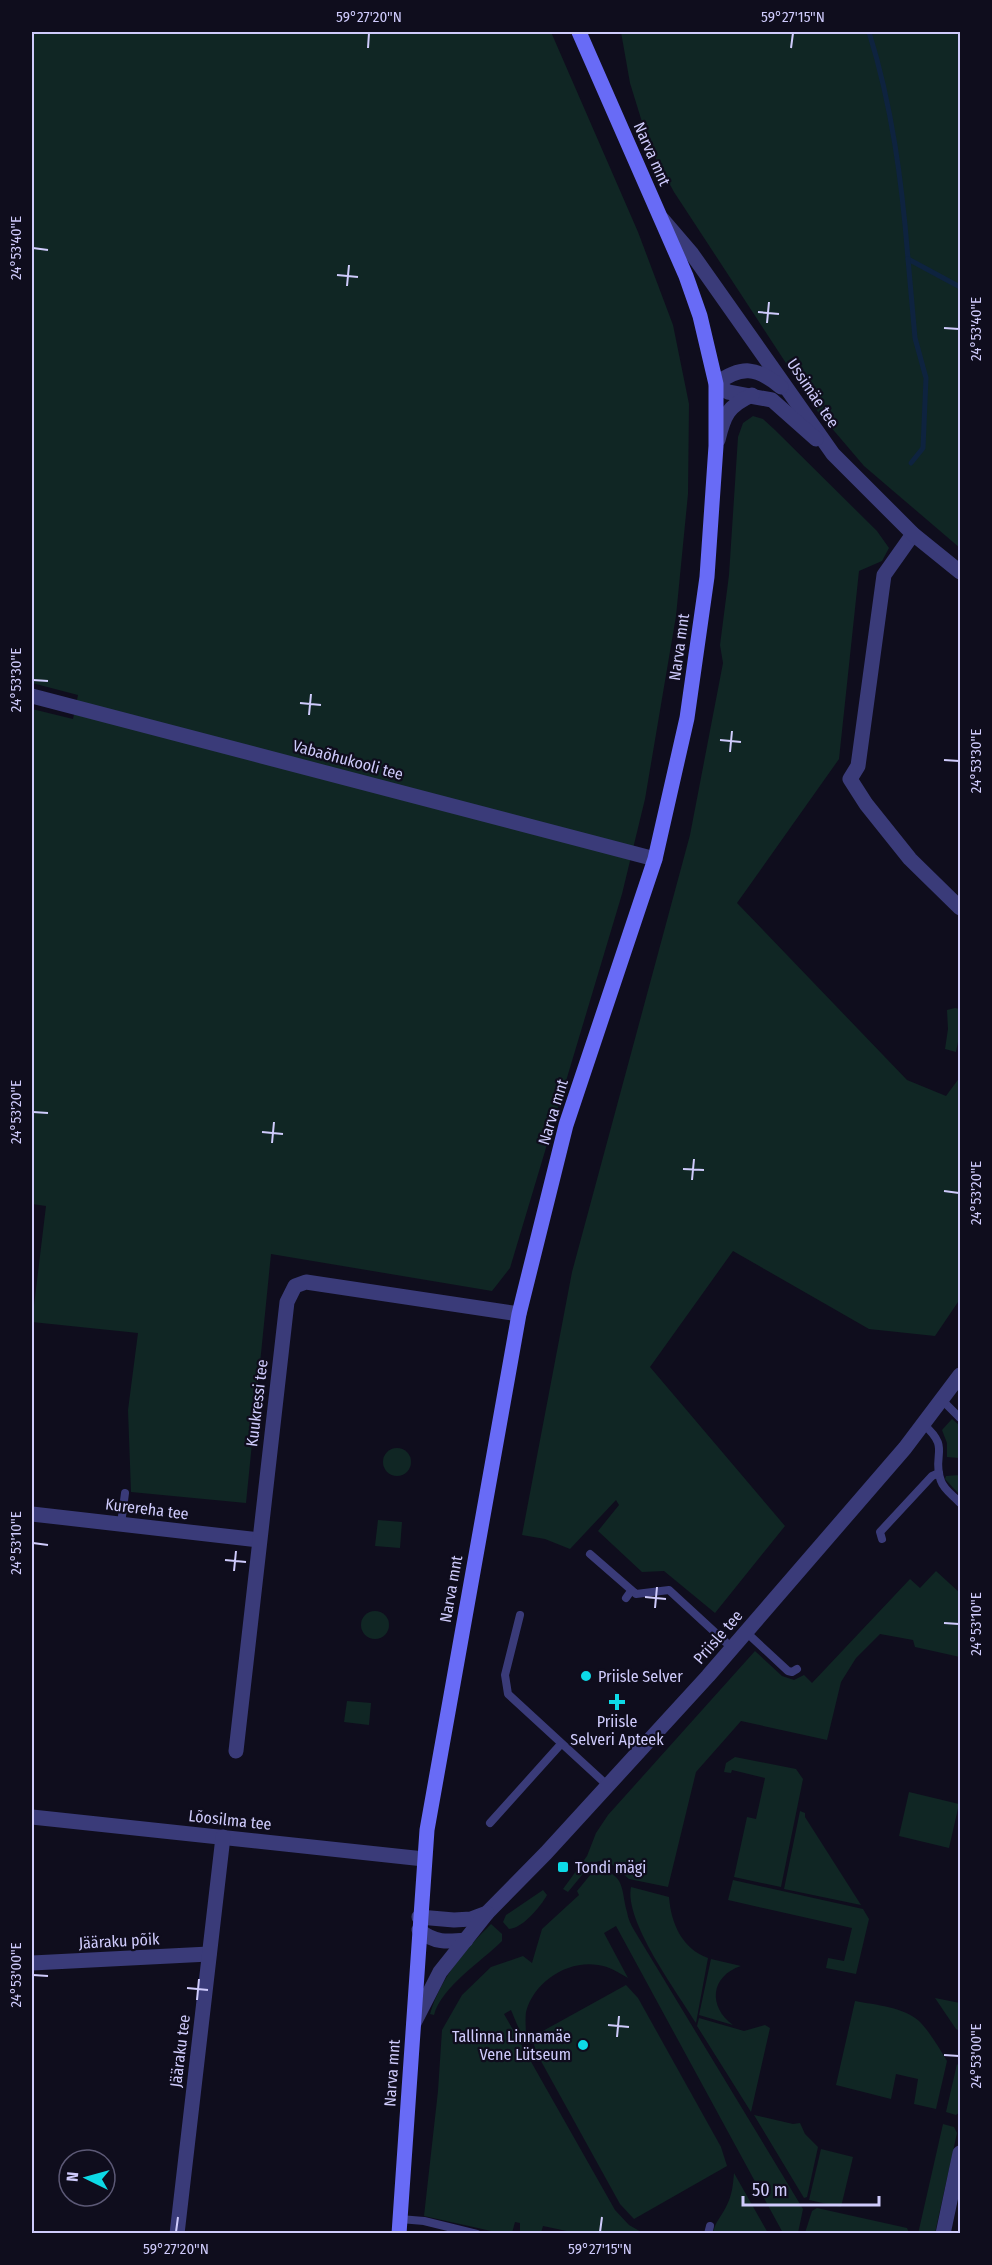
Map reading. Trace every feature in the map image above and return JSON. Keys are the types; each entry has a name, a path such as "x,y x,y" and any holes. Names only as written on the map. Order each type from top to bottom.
{"main road":[{"name":"Narva mnt","path":"399,2229 424,1859 447,1710 519,1314 566,1125 654,859 687,718 707,577 716,446 716,384 700,316 686,276 579,32"}],"street":[{"name":"Ussimäe tee","path":"658,214 693,254 833,454 913,534 960,572"},
{"path":"791,394 771,378 757,371 736,371 716,384 728,392 772,400 833,454"},
{"path":"716,446 728,411 752,395"},
{"path":"913,534 884,575 858,766 850,780 910,859 960,908"},
{"name":"Vabaõhukooli tee","path":"32,696 654,859"},
{"name":"Kuukressi tee","path":"236,1751 287,1302 295,1286 306,1282 519,1314"},
{"name":"Priisle tee","path":"413,2025 440,1972 487,1913 732,1648 898,1457 960,1375"},
{"name":"Kurereha tee","path":"32,1514 259,1540"},
{"name":"Lõosilma tee","path":"32,1817 424,1859"},
{"name":"Jääraku tee","path":"177,2234 223,1837"},
{"path":"466,1940 439,1942 427,1937 419,1923 471,1919 487,1913"},
{"name":"Jääraku põik","path":"32,1963 209,1954"},
{"path":"943,2234 960,2153"}],"lane":[{"path":"942,1400 960,1418"},
{"path":"923,1424 936,1436 942,1484 960,1503"},
{"path":"882,1539 880,1532 932,1476 939,1473"},
{"path":"121,1524 125,1493"},
{"path":"590,1554 628,1594 669,1590 732,1648"},
{"path":"520,1615 505,1675 508,1694 607,1785"},
{"path":"746,1632 788,1671 792,1672 797,1669"},
{"path":"490,1823 561,1744"},
{"path":"399,2229 424,2222 476,2233"}],"green space":[{"path":"32,32 551,32 638,232 673,325 689,404 688,494 676,616 645,799 622,894 510,1268 492,1291 271,1254 246,1503 131,1492 128,1410 138,1333 32,1322 46,1206 32,1204 32,709 73,719 78,695 32,683"},
{"path":"621,32 960,32 960,548 864,466 818,412 674,192 650,148 630,83"},
{"path":"753,416 763,419 775,430 877,531 889,548 882,561 859,571 839,759 737,903 907,1080 946,1096 960,1077 960,1299 935,1336 869,1329 733,1251 650,1367 785,1526 715,1613 664,1571 642,1572 598,1531 619,1505 616,1500 570,1549 545,1539 522,1535 572,1272 690,835 723,663 720,645 729,575 738,437 743,423"},
{"path":"960,1009 960,1032 956,1052 945,1049 948,1029 947,1010"},
{"path":"952,1419 960,1426 960,1475 959,1458 947,1457 947,1443 942,1430"},
{"path":"397,1448 407,1452 411,1462 407,1472 397,1476 387,1472 383,1462 387,1452"},
{"path":"960,1475 960,1495 945,1479 946,1476"},
{"path":"378,1520 402,1522 400,1548 375,1546"},
{"path":"936,1571 960,1593 960,1657 915,1647 913,1640 880,1634 856,1658 841,1682 827,1740 741,1721 696,1772 668,1887 629,1879 609,1862 599,1861 591,1864 568,1892 563,1889 587,1856 596,1833 608,1815 755,1651 782,1676 794,1680 804,1675 812,1683 910,1579 920,1588"},
{"path":"375,1611 385,1615 389,1625 385,1635 375,1639 365,1635 361,1625 365,1615"},
{"path":"347,1701 371,1703 369,1725 344,1722"},
{"path":"735,1757 796,1769 803,1779 781,1887 734,1877 747,1817 756,1819 765,1778 732,1770 731,1773 724,1772 726,1763"},
{"path":"909,1792 959,1804 949,1848 899,1836"},
{"path":"800,1811 805,1813 805,1817 861,1905 784,1889"},
{"path":"598,1869 607,1871 618,1879 633,1928 803,2209 798,2233 783,2233 616,1926 604,1933 628,1978 606,1967 586,1964 553,1975 536,1991 530,2001 526,2012 526,2036 521,2034 511,2010 504,2014 615,2210 629,2225 643,2233 576,2233 543,2226 541,2233 520,2233 520,2223 515,2222 512,2233 500,2233 424,2216 438,2091 442,2030 462,1995 491,1967 523,1956 532,1963 542,1929 579,1895 577,1891"},
{"path":"733,1880 863,1909 869,1919 856,1974 826,1968 828,1958 844,1961 852,1928 728,1900"},
{"path":"631,1887 669,1897 675,1925 685,1942 699,1954 708,1958 696,2023 643,1937 631,1901"},
{"path":"543,1890 547,1895 536,1910 526,1921 509,1929 503,1922 506,1915"},
{"path":"491,1924 502,1934 502,1941 453,1984 438,2004 434,2015 430,2014 447,1976"},
{"path":"711,1959 741,1966 723,1977 716,1993 719,2010 733,2025 699,2015"},
{"path":"626,1985 638,1998 721,2147 727,2166 634,2219 620,2204 536,2052 532,2037"},
{"path":"935,1998 960,2003 960,2031 956,2029"},
{"path":"855,2001 889,2007 913,2016 927,2030 947,2061 936,2109 914,2104 918,2079 896,2074 891,2099 836,2085"},
{"path":"699,2018 744,2031 765,2025 770,2028 751,2112 697,2026"},
{"path":"957,2064 960,2067 960,2112 956,2115 946,2112"},
{"path":"754,2115 793,2124 800,2123 805,2134 818,2147 807,2197 804,2198"},
{"path":"943,2124 954,2127 957,2133 935,2233 918,2234"},
{"path":"821,2149 853,2157 841,2207 809,2200"},
{"path":"734,2173 768,2233 713,2233 730,2199"},
{"path":"817,2208 907,2228 909,2233 805,2233 812,2211"}],"waterway":[{"path":"869,32 884,88 895,144 908,259 960,287"},
{"path":"908,259 915,338 926,378 923,448 911,463"}],"place":[{"name":"Priisle Selver","path":"586,1676"},
{"name":"Priisle Selveri Apteek","path":"617,1702"},
{"name":"Tondi mägi","path":"563,1867"},
{"name":"Tallinna Linnamäe Vene Lütseum","path":"583,2045"}]}
